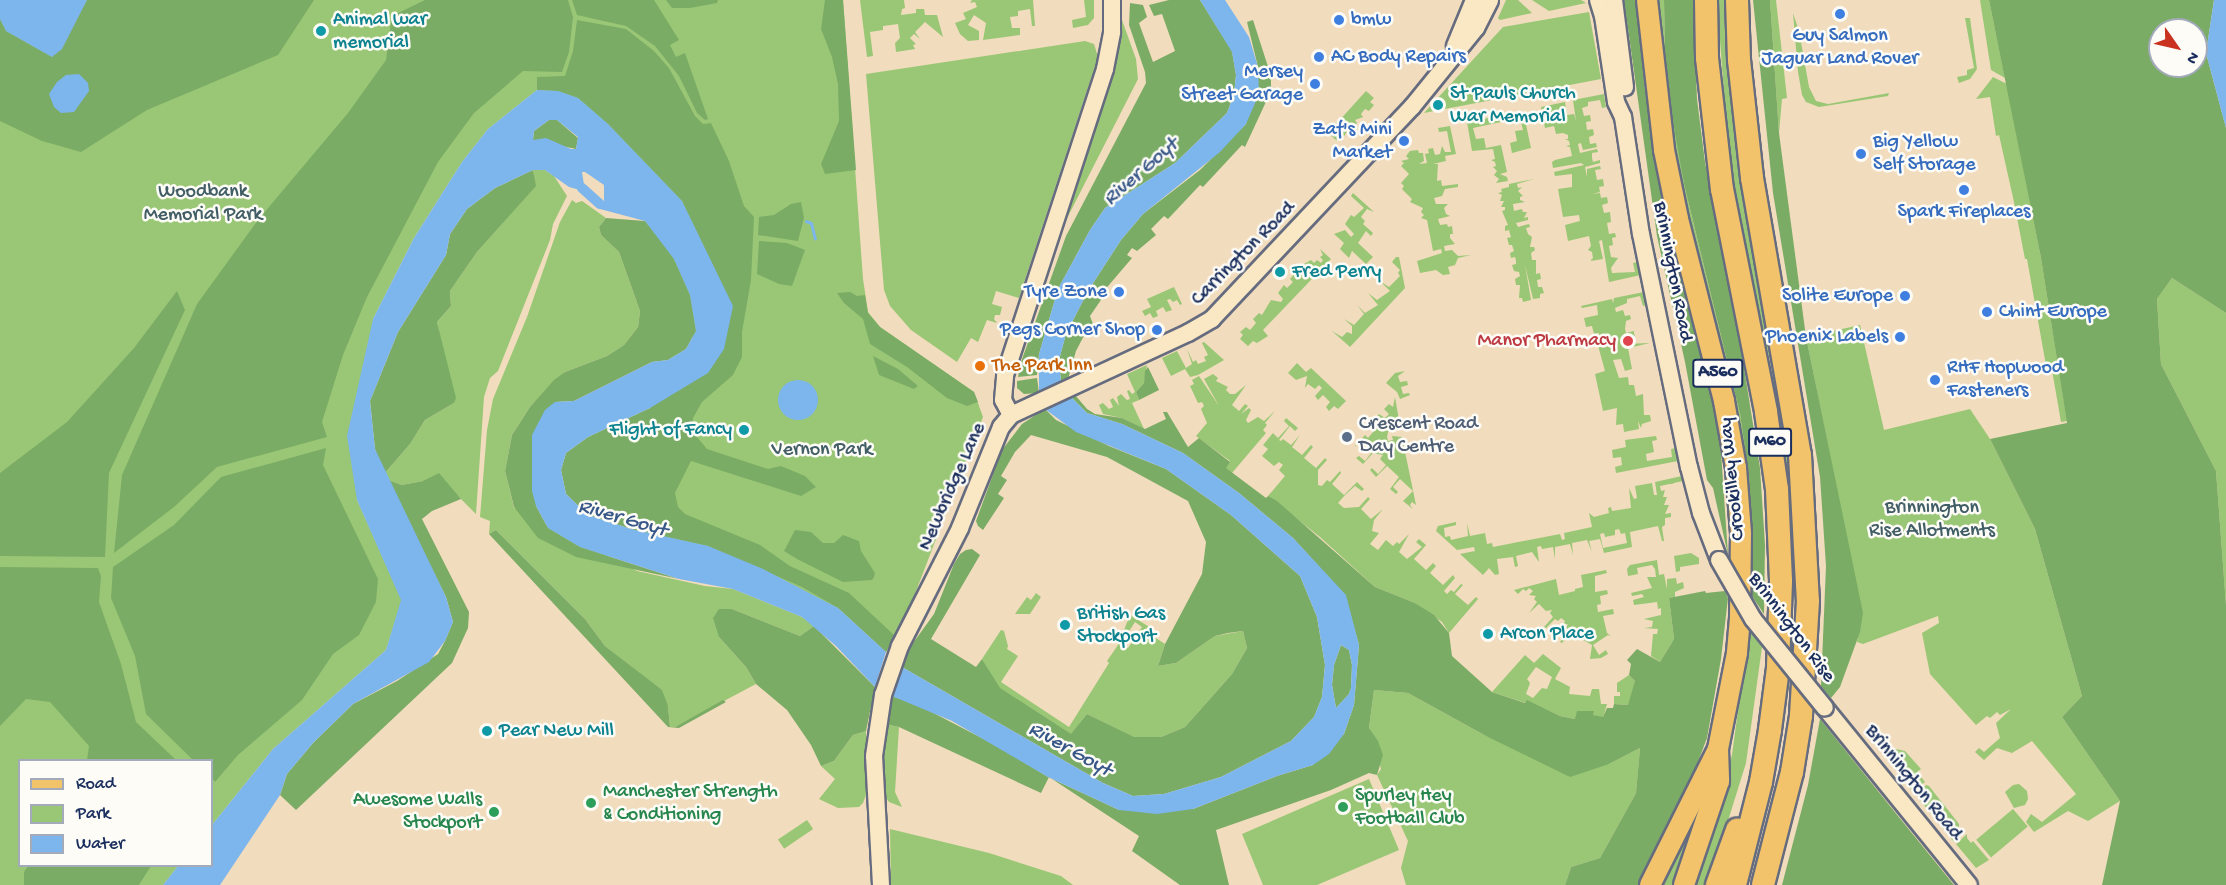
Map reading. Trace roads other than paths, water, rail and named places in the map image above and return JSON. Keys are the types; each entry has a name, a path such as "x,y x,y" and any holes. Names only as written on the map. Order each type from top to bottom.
{"highway":[{"name":"M60","path":"1706,0 1707,58 1722,189 1766,412 1777,489 1781,591 1778,668 1770,730 1761,782 1736,885"},
{"name":"M60","path":"1737,0 1739,60 1752,178 1800,455 1808,601 1801,716 1783,818 1764,885"},
{"name":"M60","path":"1717,885 1770,730"}],"main road":[{"name":"Crookilley Way","path":"1647,0 1664,150 1678,219 1722,390 1736,468 1741,532 1740,618 1737,653 1718,749 1719,781 1684,885"},
{"name":"Crookilley Way","path":"1650,885 1718,749"}],"street":[{"name":"Newbridge Lane","path":"881,885 874,756 877,723 883,695 900,646 960,528 995,439 1011,415 1004,400 1005,375 1105,69 1112,32 1112,0"},
{"name":"Carrington Road","path":"1454,53 1474,0"},
{"name":"Carrington Road","path":"1011,415 1212,319 1408,112 1476,28 1490,0"},
{"name":"Brinnington Road","path":"1598,0 1601,6 1616,102 1623,117 1641,234 1689,467 1710,539"},
{"name":"Brinnington Road","path":"1614,0 1627,100 1623,117"},
{"name":"Brinnington Rise","path":"1710,539 1719,561 1753,619 1825,708"},
{"name":"Brinnington Road","path":"1825,708 1968,885"}],"water":[{"path":"0,0 87,0 62,49 52,57 6,31 0,19"},
{"path":"1200,0 1225,0 1249,37 1258,67 1259,94 1246,124 1220,152 1143,214 1121,240 1088,291 1066,334 1059,360 1061,382 1039,393 1039,354 1058,289 1090,230 1105,208 1175,163 1227,113 1234,94 1236,75 1232,52"},
{"path":"2214,0 2226,0 2226,128 2208,60 2208,40"},
{"path":"79,74 88,83 89,91 74,112 61,113 54,107 49,94 57,82 66,75"},
{"path":"537,90 558,91 578,98 608,124 682,201 733,306 724,349 708,373 650,408 588,437 566,453 561,470 566,494 588,515 631,529 708,546 763,569 838,608 886,652 875,687 836,646 802,617 733,589 679,579 580,547 548,528 536,506 532,491 532,435 545,410 555,402 574,401 652,362 668,360 686,349 696,331 690,295 674,259 645,221 600,209 598,207 604,202 604,185 585,172 582,172 584,185 580,190 569,187 545,170 533,170 495,188 467,209 450,234 446,255 398,332 370,401 375,449 446,597 453,622 445,641 429,662 353,704 313,743 287,774 280,795 220,885 163,885 177,867 213,867 213,824 273,749 386,650 401,600 357,500 347,436 373,319 414,238 462,162 488,129","holes":["549,120 557,120 578,137 576,149 546,138 533,140 534,131"]},
{"path":"798,380 806,381 812,386 817,392 817,408 812,414 806,419 798,420 790,419 784,414 779,408 778,400 779,392 784,386 790,381"},
{"path":"1071,397 1087,413 1122,424 1183,453 1239,493 1293,538 1346,595 1359,645 1354,705 1344,734 1329,754 1313,765 1277,776 1193,809 1157,814 1119,810 1048,777 952,721 892,696 902,667 1103,783 1133,796 1164,794 1221,777 1291,741 1314,717 1322,697 1325,665 1317,617 1300,576 1231,515 1166,469 1076,432 1045,409","holes":["1341,645 1349,650 1352,665 1351,688 1349,694 1336,708 1332,685 1334,665"]}],"waterway":[{"path":"582,188 600,204"},
{"path":"806,221 811,223 815,239"}],"place":[{"name":"Guy Salmon Jaguar Land Rover","path":"1840,14"},
{"name":"bmw","path":"1339,20"},
{"name":"Animal war memorial","path":"321,31"},
{"name":"AC Body Repairs","path":"1319,57"},
{"name":"Mersey Street Garage","path":"1315,84"},
{"name":"St Pauls Church War Memorial","path":"1438,105"},
{"name":"Zaf's Mini Market","path":"1404,141"},
{"name":"Big Yellow Self Storage","path":"1861,154"},
{"name":"Spark Fireplaces","path":"1964,190"},
{"name":"Fred Perry","path":"1280,272"},
{"name":"Tyre Zone","path":"1119,292"},
{"name":"Solite Europe","path":"1905,296"},
{"name":"Chint Europe","path":"1987,312"},
{"name":"Pegs Corner Shop","path":"1157,330"},
{"name":"Phoenix Labels","path":"1900,337"},
{"name":"Manor Pharmacy","path":"1628,341"},
{"name":"The Park Inn","path":"980,366"},
{"name":"RHF Hopwood Fasteners","path":"1935,380"},
{"name":"Flight of Fancy","path":"744,430"},
{"name":"Crescent Road Day Centre","path":"1347,437"},
{"name":"British Gas Stockport","path":"1065,625"},
{"name":"Arcon Place","path":"1488,634"},
{"name":"Pear New Mill","path":"487,731"},
{"name":"Manchester Strength & Conditioning","path":"591,803"},
{"name":"Spurley Hey Football Club","path":"1343,807"},
{"name":"Awesome Walls Stockport","path":"494,812"}],"water label":[{"name":"River Goyt","path":"1142,173"},
{"name":"River Goyt","path":"622,520"},
{"name":"River Goyt","path":"1069,751"}],"park label":[{"name":"Woodbank Memorial Park","path":"203,204"},
{"name":"Vernon Park","path":"822,450"},
{"name":"Brinnington Rise Allotments","path":"1932,520"}]}
